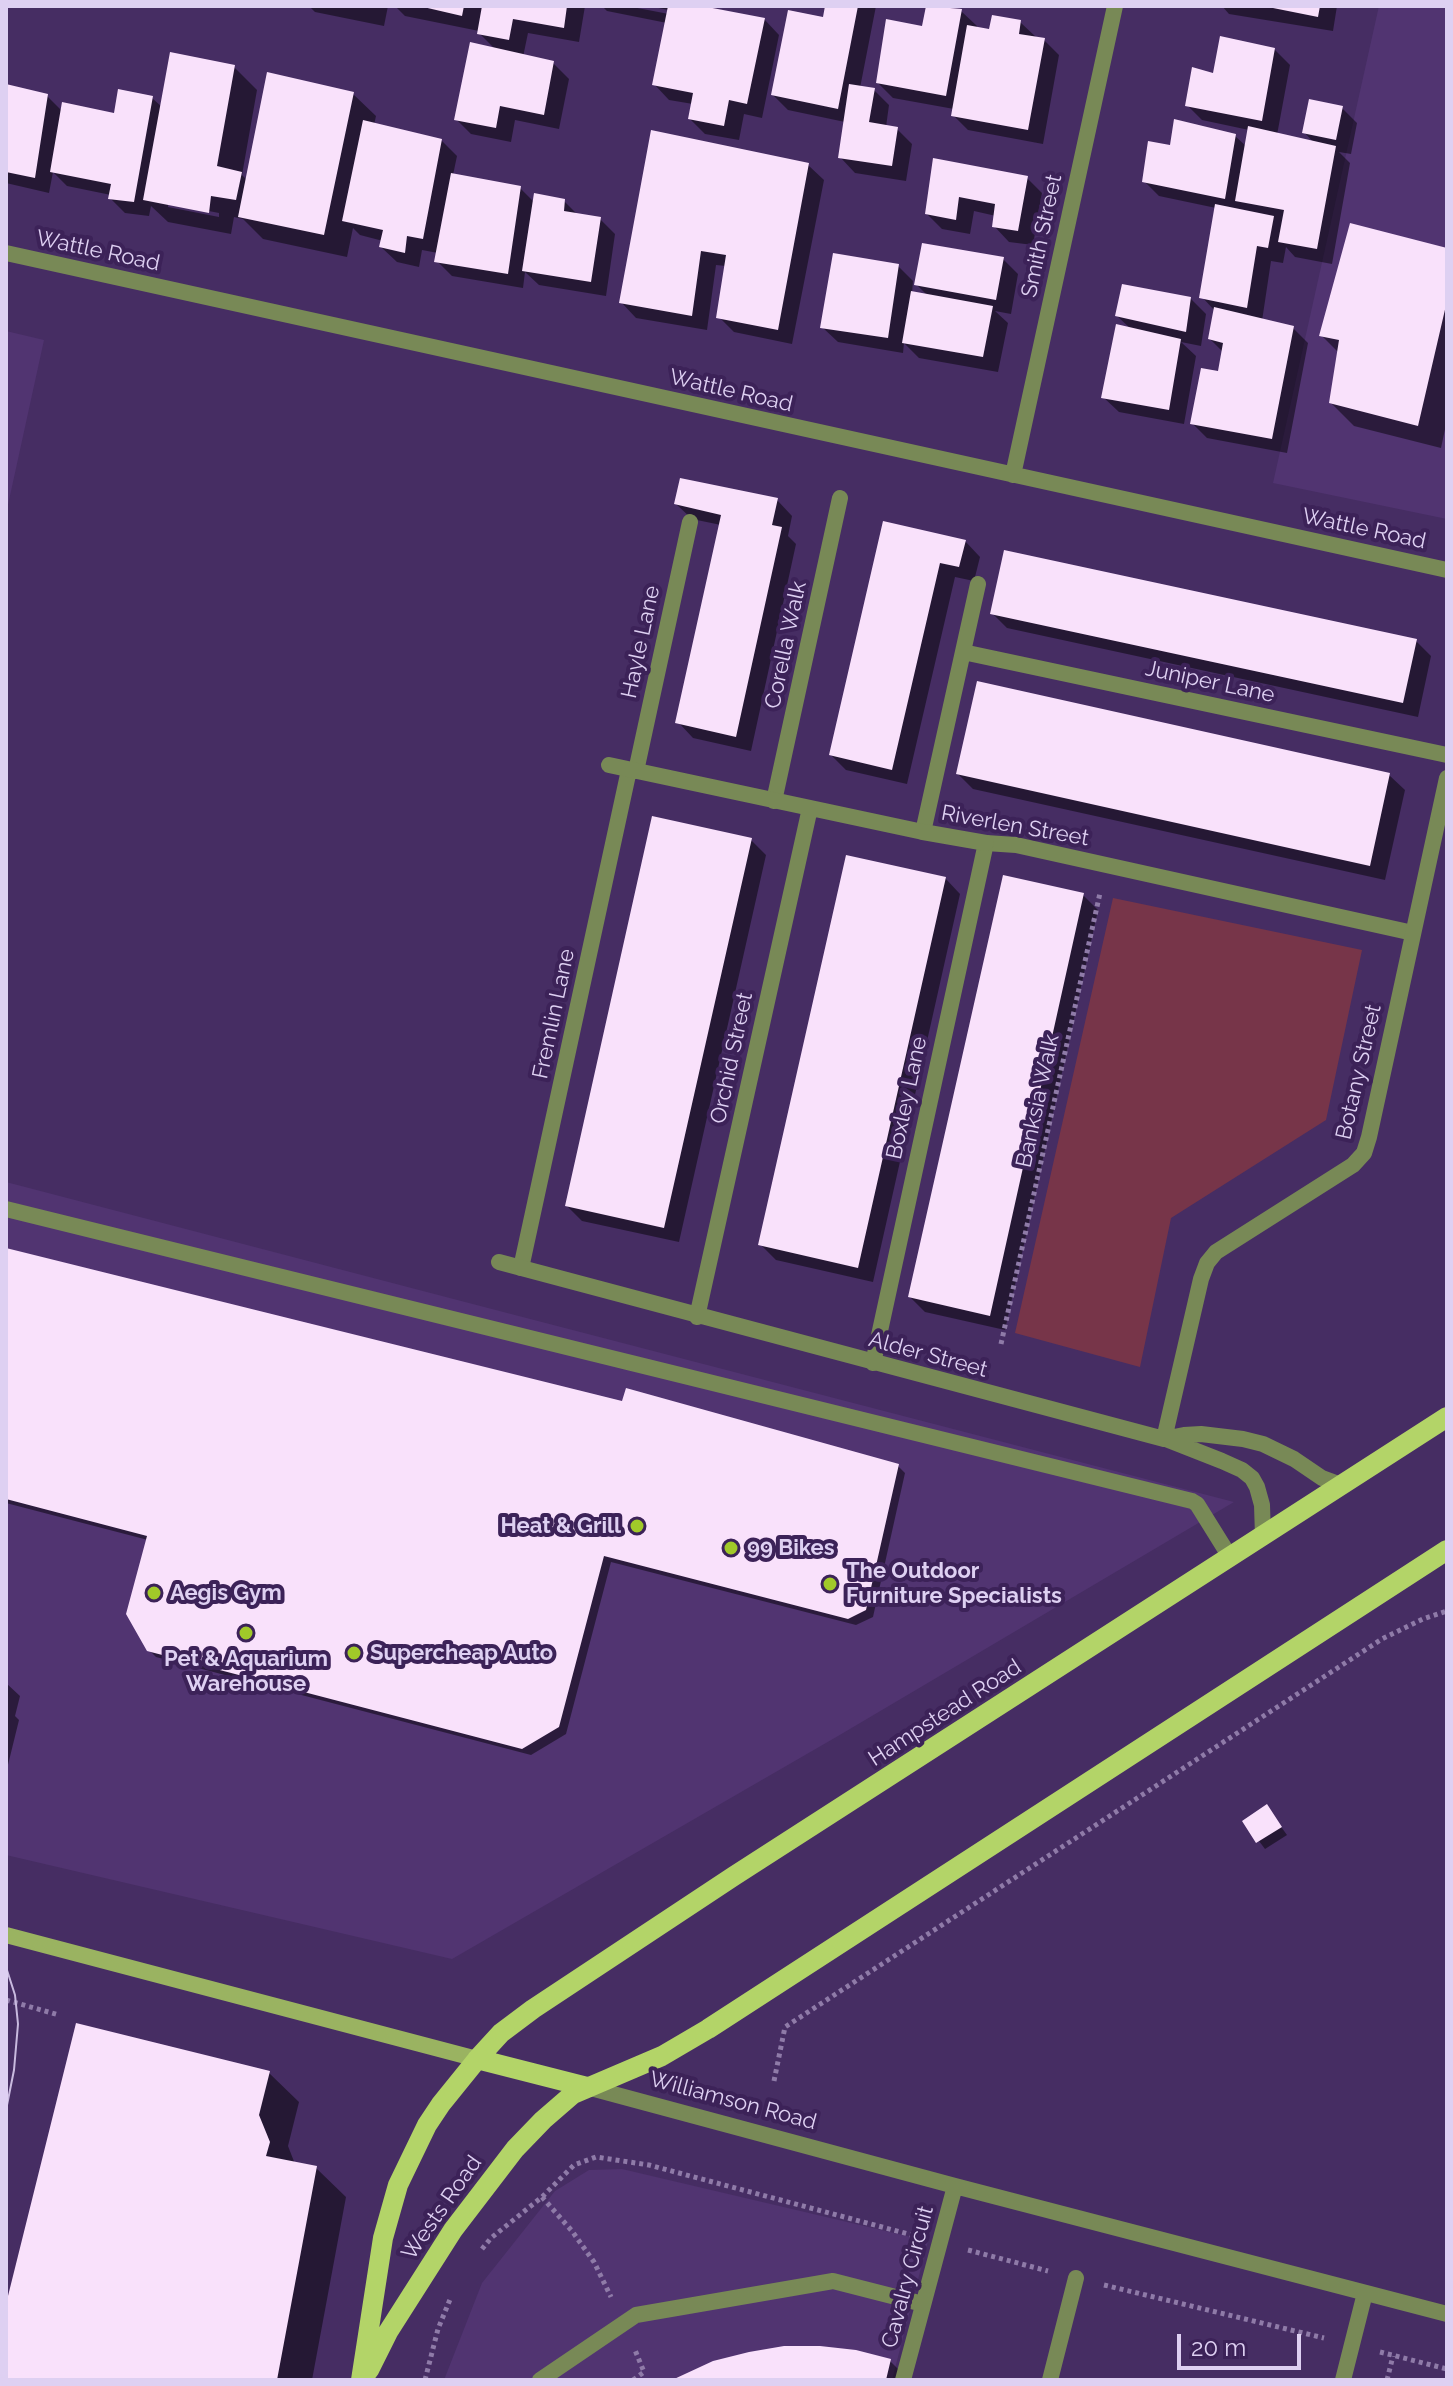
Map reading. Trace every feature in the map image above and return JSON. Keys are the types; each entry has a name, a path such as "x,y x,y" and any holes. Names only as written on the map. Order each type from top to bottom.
{"main road":[{"name":"Hampstead Road","path":"477,2059 501,2033 557,1993 1447,1417"},
{"path":"587,2087 662,2056 708,2029 1447,1550"},
{"name":"Williamson Road","path":"477,2059 587,2087"},
{"name":"Wests Road","path":"363,2380 378,2266 392,2202 427,2125 477,2059"},
{"name":"Wests Road","path":"363,2380 406,2301 484,2188 528,2135 573,2094 587,2087"}],"street":[{"name":"Smith Street","path":"1013,475 1115,6"},
{"name":"Wattle Road","path":"6,253 1447,570"},
{"name":"Corella Walk","path":"774,801 840,498"},
{"name":"Hayle Lane","path":"633,770 690,522"},
{"path":"923,832 978,584"},
{"name":"Juniper Lane","path":"963,652 1447,755"},
{"name":"Riverlen Street","path":"609,765 923,832 1016,845 1413,933"},
{"name":"Fremlin Lane","path":"521,1268 633,770"},
{"name":"Botany Street","path":"1164,1439 1207,1263 1216,1252 1353,1165 1364,1153 1447,778"},
{"name":"Orchid Street","path":"697,1317 810,808"},
{"name":"Boxley Lane","path":"873,1363 986,843"},
{"path":"6,1209 1192,1501 1197,1504 1230,1557"},
{"name":"Alder Street","path":"499,1262 1164,1439 1201,1434 1263,1444 1285,1453 1322,1478 1341,1485"},
{"path":"1164,1439 1222,1461 1252,1478 1262,1505 1263,1536"},
{"name":"Williamson Road","path":"6,1935 477,2059"},
{"name":"Williamson Road","path":"587,2087 1447,2314"},
{"name":"Cavalry Circuit","path":"903,2380 955,2186"},
{"path":"1050,2380 1076,2278"},
{"path":"540,2380 636,2315 833,2281 923,2304"},
{"path":"1343,2380 1365,2293"}],"path":[{"name":"Banksia Walk","path":"1001,1344 1106,865"},
{"path":"774,2081 785,2027 1382,1639 1447,1611"},
{"path":"6,2000 59,2015"},
{"path":"479,2253 491,2238 542,2197 574,2165 588,2158 604,2157 649,2165 1076,2278 1447,2369"},
{"path":"542,2197 594,2262 644,2372 633,2380"},
{"path":"425,2380 444,2311 455,2290"},
{"path":"1387,2380 1393,2356"}],"shaded area":[{"path":"1379,6 1447,6 1447,519 1273,483"},
{"path":"6,331 44,340 6,514"},
{"path":"1113,898 1362,950 1326,1120 1171,1218 1140,1367 1015,1333"},
{"path":"6,1182 1234,1502 452,1959 6,1855"},
{"path":"622,2169 928,2241 892,2380 444,2380 482,2283 555,2191 589,2170"}],"building":[{"path":"419,6 464,6 462,16"},
{"path":"482,6 567,6 564,28 513,19 509,40 477,34"},
{"path":"668,6 702,6 765,18 747,104 729,100 724,126 688,119 693,93 652,85"},
{"path":"825,6 858,6 838,109 771,95 788,10 823,17"},
{"path":"926,6 962,9 946,96 876,83 886,19 922,26"},
{"path":"1263,6 1320,6 1318,17"},
{"path":"992,15 1021,20 1019,34 1045,38 1028,130 951,116 967,25 989,29"},
{"path":"1220,36 1275,48 1262,121 1185,106 1192,67 1213,73"},
{"path":"470,42 554,61 544,115 500,106 496,128 454,120"},
{"path":"170,52 235,65 217,166 242,172 236,200 211,196 209,213 143,200"},
{"path":"267,72 354,92 324,235 238,217"},
{"path":"6,84 48,94 35,178 6,172"},
{"path":"849,84 875,88 869,122 898,127 892,166 838,158"},
{"path":"118,89 153,96 134,202 108,199 111,184 50,172 62,102 114,113"},
{"path":"1309,99 1343,106 1336,140 1302,133"},
{"path":"1174,119 1236,134 1225,199 1142,182 1148,141 1170,145"},
{"path":"363,120 442,139 423,239 407,236 405,253 379,247 383,230 342,221"},
{"path":"1248,126 1336,146 1317,249 1278,242 1284,210 1235,201"},
{"path":"651,130 809,163 778,330 716,318 726,255 701,251 692,316 619,303"},
{"path":"933,158 1028,176 1018,231 992,227 995,204 959,197 956,220 925,214"},
{"path":"451,173 521,186 508,274 434,262"},
{"path":"534,193 565,199 564,211 601,217 591,282 522,271"},
{"path":"1215,204 1274,216 1268,248 1257,246 1247,308 1199,298"},
{"path":"1350,223 1447,248 1447,301 1418,426 1329,403 1339,340 1319,336"},
{"path":"922,243 1004,257 996,300 914,285"},
{"path":"833,253 899,264 888,338 820,328"},
{"path":"1122,284 1191,297 1186,332 1115,316"},
{"path":"911,291 993,306 983,357 902,343"},
{"path":"1214,307 1294,326 1272,439 1190,424 1201,368 1218,371 1223,343 1208,339"},
{"path":"1116,324 1181,339 1169,410 1101,398"},
{"path":"680,478 778,498 772,525 782,527 736,737 675,723 721,515 674,504"},
{"path":"883,521 966,540 959,567 940,563 892,770 829,755"},
{"path":"1004,550 1417,639 1403,703 990,614"},
{"path":"977,681 1390,773 1370,866 956,774"},
{"path":"652,816 752,838 664,1228 565,1206"},
{"path":"846,855 946,877 858,1268 758,1245"},
{"path":"1003,875 1084,893 990,1316 908,1297"},
{"path":"6,1248 622,1401 626,1388 899,1464 866,1610 848,1619 604,1556 559,1727 522,1749 147,1651 126,1614 147,1536 6,1499"},
{"path":"1267,1804 1282,1827 1256,1843 1242,1821"},
{"path":"76,2023 270,2071 259,2115 270,2142 266,2156 317,2166 277,2380 6,2380 6,2304"},
{"path":"784,2346 856,2350 891,2359 886,2380 672,2380 713,2361"}],"tram line":[{"path":"6,1967 15,1995 18,2024 6,2110"}],"place":[{"name":"Heat & Grill","path":"637,1526"},
{"name":"99 Bikes","path":"731,1548"},
{"name":"The Outdoor Furniture Specialists","path":"830,1584"},
{"name":"Aegis Gym","path":"154,1593"},
{"name":"Pet & Aquarium Warehouse","path":"246,1633"},
{"name":"Supercheap Auto","path":"354,1653"}]}
